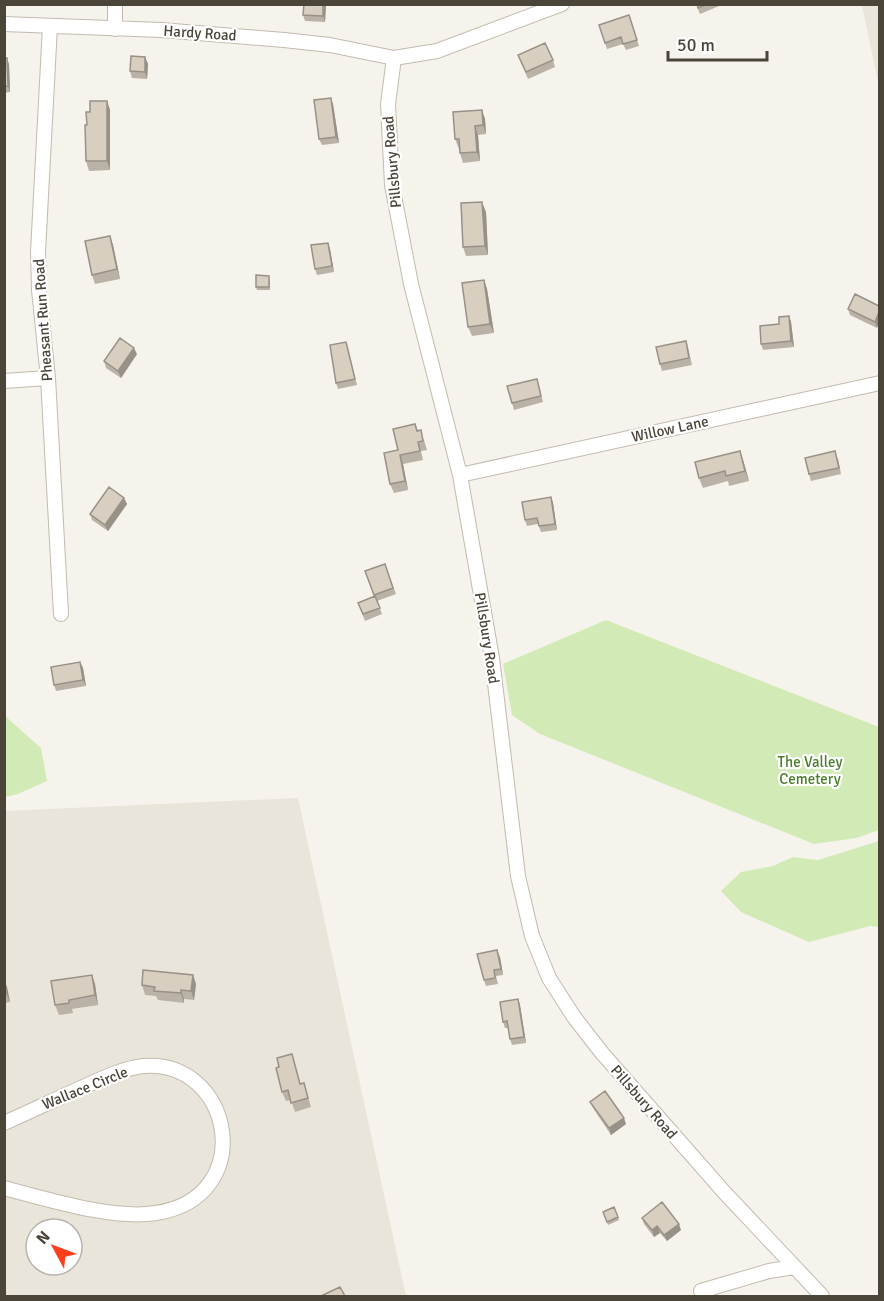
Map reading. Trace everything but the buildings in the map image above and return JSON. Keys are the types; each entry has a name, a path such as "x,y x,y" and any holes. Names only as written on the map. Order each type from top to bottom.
{"street":[{"path":"115,4 115,29"},
{"path":"394,58 436,51 562,4"},
{"name":"Hardy Road","path":"4,24 284,40 330,45 394,58"},
{"name":"Pheasant Run Road","path":"50,26 38,252 62,614"},
{"name":"Pillsbury Road","path":"394,58 388,104 392,185 411,284 460,475 492,658 518,876 532,936 545,968 574,1017 602,1053 724,1192 822,1296"},
{"path":"4,381 48,378"},
{"name":"Willow Lane","path":"460,475 879,383"},
{"name":"Wallace Circle","path":"4,1123 114,1073 144,1066 159,1067 174,1071 201,1087 218,1112 223,1143 222,1159 208,1186 197,1197 170,1210 139,1214 108,1211 4,1188"},
{"path":"701,1291 769,1271 794,1267"}],"shaded area":[{"path":"862,5 879,5 879,87"},
{"path":"298,798 406,1296 5,1296 4,811"}],"green space":[{"name":"The Valley Cemetery","path":"606,620 879,727 879,830 856,838 814,844 540,734 512,715 503,664"},
{"path":"4,715 41,748 47,781 18,794 5,797"},
{"path":"879,841 879,927 870,926 809,942 741,912 721,891 741,872 773,866 793,857 818,860"}]}
